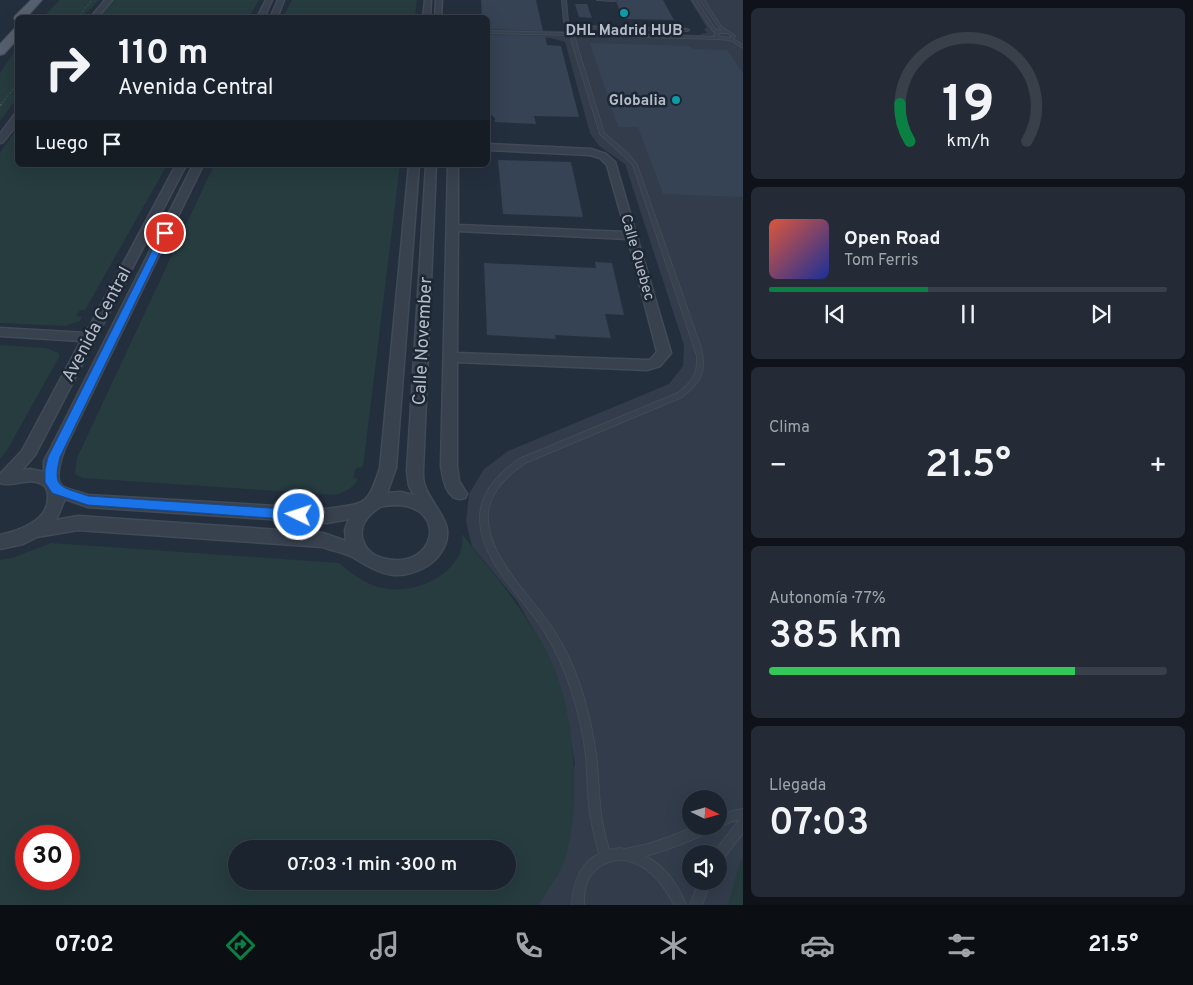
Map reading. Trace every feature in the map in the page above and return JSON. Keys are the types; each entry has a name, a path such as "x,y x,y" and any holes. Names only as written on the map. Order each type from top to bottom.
{"main road":[{"path":"21,15 37,0"},
{"path":"33,15 47,0"},
{"path":"0,38 15,21"},
{"path":"0,51 15,34"}],"street":[{"path":"96,15 109,0"},
{"path":"262,15 270,0"},
{"path":"274,15 281,0"},
{"path":"426,15 428,0"},
{"path":"438,15 439,0"},
{"path":"0,140 15,120"},
{"name":"Calle Quebec","path":"450,357 647,364 655,363 664,353 664,344 612,164 603,156 591,152 490,147"},
{"name":"Avenida Central","path":"2,481 27,455 180,167"},
{"name":"Avenida Central","path":"38,530 55,510 58,499 54,486 52,461 197,167"},
{"name":"Calle November","path":"368,507 382,486 388,468 414,167"},
{"name":"Calle November","path":"431,167 415,471 417,486 431,514"},
{"name":"Calle November","path":"453,167 448,466 451,482 459,494"},
{"path":"452,228 632,236"},
{"path":"0,332 90,337"},
{"path":"0,542 25,537 38,530 78,522 323,540 360,553 371,562 385,568 400,569 415,566 427,559 435,549 439,537 437,524 431,514 424,507 404,499 383,499 368,507 327,516 88,500 54,486 35,475 15,476 2,481"},
{"path":"360,553 354,542 353,531 356,520 368,507"}],"lane":[{"path":"564,0 566,22 573,27 687,30"},
{"path":"599,0 614,0"},
{"path":"694,0 714,30 718,32 737,32"},
{"path":"702,0 721,28 726,32"},
{"path":"490,32 718,38 731,39 743,47"},
{"path":"718,32 716,35 718,38"},
{"path":"731,39 734,36 732,33"},
{"path":"576,35 574,39 602,134 636,165 702,364 700,375 696,382 680,395 522,461 510,468 500,478 486,500 484,521 490,547 548,628 572,677 590,747 596,815 605,856"},
{"path":"728,818 743,814"},
{"path":"727,845 743,824"},
{"path":"577,904 579,887 584,873 605,856 652,849 691,835"},
{"path":"624,854 642,860 659,872 672,888 680,905"},
{"path":"696,905 702,890"}],"path":[{"path":"80,15 92,0"},
{"path":"0,106 15,87"}],"shaded area":[{"path":"690,0 743,0 743,905 536,905 541,901 575,764 557,677 545,649 517,601 472,546 466,522 469,494 484,469 508,451 669,384 683,366 684,345 625,164 599,146 590,133 565,42 550,38 490,36 490,29 701,35 707,33 704,29 707,28"}],"green space":[{"path":"60,0 99,0 84,15 45,15"},
{"path":"114,0 259,0 250,15 101,15"},
{"path":"292,0 417,0 415,15 284,15"},
{"path":"15,51 15,101 0,121 0,73"},
{"path":"15,131 15,167 166,167 85,310 80,310 76,316 82,317 80,321 64,326 0,323 0,153"},
{"path":"213,167 400,167 363,467 356,468 353,478 358,479 354,485 336,495 83,478 75,474 77,458"},
{"path":"0,345 46,348 59,353 59,357 6,452 0,459"},
{"path":"462,534 506,589 544,647 555,669 569,723 574,782 570,838 562,867 541,901 536,905 0,905 0,560 15,557 51,543 339,563 370,584 387,589 400,589 412,588 437,578 455,561 462,544"},
{"path":"743,857 743,905 728,905 739,865"}],"building":[{"path":"481,0 536,0 543,31 490,29 490,15 482,15"},
{"name":"DHL Madrid HUB","path":"618,0 663,0 674,20 624,19 616,2"},
{"path":"575,4 587,4 592,18 579,17"},
{"path":"490,35 545,36 547,45 561,46 579,117 534,116 536,124 495,122 495,118 490,114"},
{"name":"Globalia","path":"590,43 690,46 692,49 727,50 743,73 743,197 663,194 638,127 618,127"},
{"path":"498,160 571,162 583,217 503,214"},
{"path":"595,262 612,263 624,315 605,314 611,338 555,335 556,339 487,335 484,263 596,268"}],"place":[{"name":"DHL Madrid HUB","path":"624,13"},
{"name":"Globalia","path":"676,100"}],"route":[{"path":"165,233 52,461 51,482 56,490 88,500 299,515"}]}
